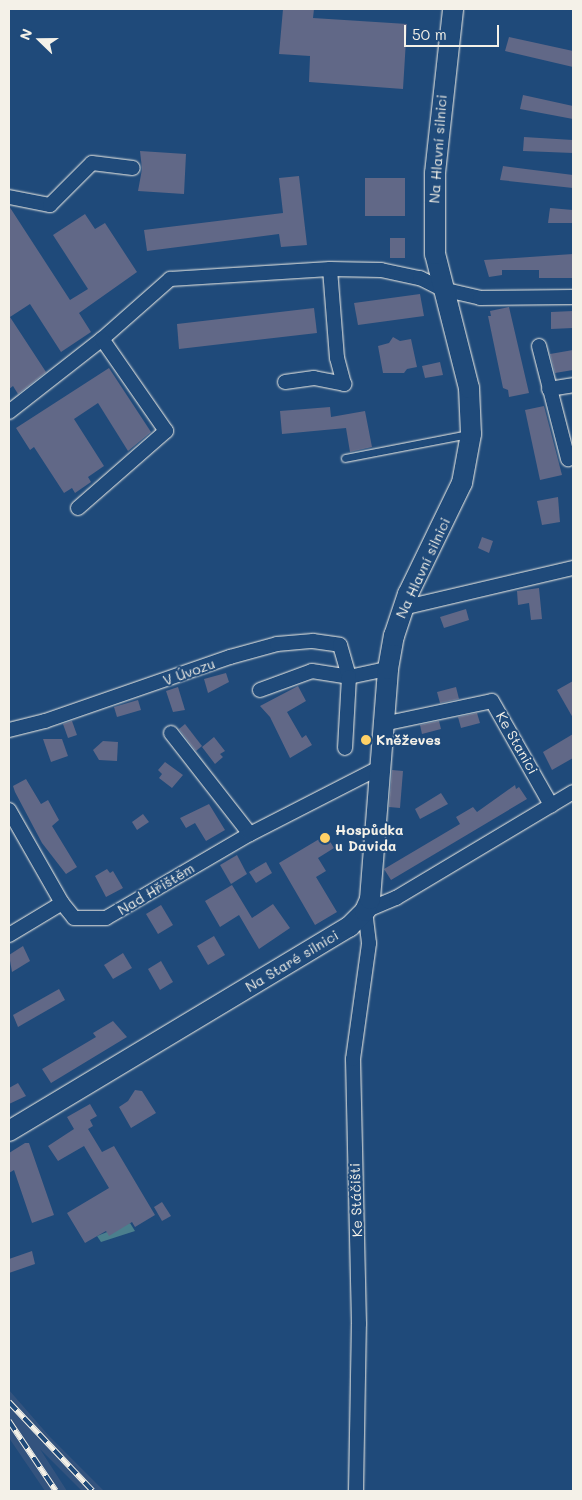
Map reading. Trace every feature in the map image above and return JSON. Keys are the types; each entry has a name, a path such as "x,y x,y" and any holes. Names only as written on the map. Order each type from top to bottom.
{"street":[{"name":"Na Hlavní silnici","path":"365,911 372,889 388,668 402,608 452,509 462,483 470,434 469,388 442,289 435,254 435,173 452,9"},
{"path":"9,197 50,205 92,162 134,168"},
{"path":"285,382 314,378 344,384 337,358 330,269"},
{"path":"9,412 102,339 170,279 330,269 381,270 420,278 442,289 480,298 573,297"},
{"path":"78,508 166,431 102,339"},
{"path":"539,346 568,459"},
{"path":"549,390 573,385"},
{"path":"402,608 573,568"},
{"name":"V Úvozu","path":"9,730 45,720 230,657 297,640 340,645 349,678"},
{"path":"260,690 312,671 349,678 388,668"},
{"path":"345,748 349,678"},
{"name":"Ke Stanici","path":"383,724 492,701 552,805"},
{"path":"171,734 250,834"},
{"name":"Nad Hřištěm","path":"9,810 62,903 74,918 106,918 250,834 381,767"},
{"name":"Na Staré silnici","path":"9,1131 349,927 365,911 396,898 573,792"},
{"path":"9,935 62,903"},
{"name":"Ke Stáčišti","path":"356,1491 359,1324 353,1059 369,943 365,911"}],"lane":[{"path":"345,458 470,434"}],"shaded area":[{"path":"9,1390 49,1436 104,1491 82,1491 40,1449 67,1491 45,1491 9,1438"}],"green space":[{"path":"130,1223 135,1231 101,1242 97,1236"}],"building":[{"path":"283,9 314,9 313,18 407,24 403,89 309,82 310,56 279,54"},
{"path":"509,37 573,51 573,67 505,51"},
{"path":"523,95 573,106 573,119 520,109"},
{"path":"524,137 573,140 573,153 523,151"},
{"path":"140,151 186,154 184,194 138,191 142,169"},
{"path":"503,166 573,175 573,188 500,180"},
{"path":"299,176 307,245 281,247 279,234 147,251 144,230 283,213 279,178"},
{"path":"365,178 405,178 405,216 365,216"},
{"path":"9,206 70,300 88,289 53,235 85,214 95,229 105,223 137,272 79,313 91,332 61,352 30,304 10,317 46,372 18,394 13,386 9,389"},
{"path":"550,208 573,210 573,223 548,223"},
{"path":"390,238 405,238 405,258 390,258"},
{"path":"573,254 573,278 539,278 539,270 502,270 502,275 489,277 484,260"},
{"path":"420,294 424,316 358,325 354,303"},
{"path":"509,307 529,393 509,397 508,390 503,388 488,316 491,316 490,311"},
{"path":"314,308 317,333 179,349 177,324"},
{"path":"573,311 573,328 551,329 551,312"},
{"path":"393,337 400,341 411,339 417,367 407,369 404,373 383,373 378,346 389,343"},
{"path":"573,350 573,370 555,373 550,354"},
{"path":"440,362 443,375 425,378 422,366"},
{"path":"109,368 151,432 128,451 98,403 74,419 104,466 88,477 91,482 75,493 72,488 64,493 34,447 30,450 16,428"},
{"path":"544,406 562,475 540,480 525,410"},
{"path":"330,407 331,417 365,411 372,447 350,452 346,428 282,434 280,411"},
{"path":"558,497 560,522 542,525 537,501"},
{"path":"482,537 493,541 489,553 478,548"},
{"path":"539,588 542,619 531,620 529,603 518,605 517,591"},
{"path":"466,609 469,620 444,628 440,617"},
{"path":"226,673 229,682 208,693 204,679"},
{"path":"573,681 573,718 557,690"},
{"path":"298,686 306,701 287,712 302,738 306,735 312,745 290,758 270,717 260,706"},
{"path":"178,687 185,710 173,712 166,691"},
{"path":"456,687 459,699 440,703 437,692"},
{"path":"138,700 141,710 117,717 114,707"},
{"path":"477,713 480,723 461,728 458,717"},
{"path":"72,721 77,735 68,738 63,724"},
{"path":"439,721 441,729 422,734 420,725"},
{"path":"185,724 202,746 196,751 179,729"},
{"path":"573,734 573,758 552,770 543,752"},
{"path":"214,737 225,751 220,754 223,757 215,764 202,747"},
{"path":"43,739 62,739 68,756 51,762"},
{"path":"103,741 118,742 117,761 99,760 93,750"},
{"path":"165,762 183,775 172,788 159,778 162,774 158,770"},
{"path":"392,770 403,771 400,808 389,807"},
{"path":"26,779 41,804 48,800 59,820 52,826 77,867 66,874 42,843 15,792 13,786"},
{"path":"515,785 516,789 519,787 527,799 391,880 384,869 460,824 456,817 473,807 477,812"},
{"path":"441,793 448,804 420,819 415,809"},
{"path":"209,804 225,830 206,841 195,823 186,828 180,818"},
{"path":"143,814 149,822 137,830 132,822"},
{"path":"326,835 334,848 318,858 326,871 316,877 337,912 315,925 279,863"},
{"path":"237,855 247,874 231,884 220,865"},
{"path":"266,862 272,873 256,883 249,872"},
{"path":"107,869 110,873 113,871 123,888 106,897 95,876"},
{"path":"232,885 252,918 273,904 290,928 259,949 239,915 220,927 205,901"},
{"path":"161,905 173,925 158,934 146,914"},
{"path":"214,936 225,955 208,965 197,946"},
{"path":"23,946 30,961 12,972 9,955"},
{"path":"123,953 132,968 113,979 104,965"},
{"path":"161,961 173,982 160,990 148,969"},
{"path":"59,989 65,1000 18,1027 13,1015"},
{"path":"113,1021 127,1037 51,1083 42,1069 96,1037 93,1033"},
{"path":"18,1083 26,1096 9,1104 9,1088"},
{"path":"135,1090 142,1091 156,1113 131,1128 119,1107 128,1101"},
{"path":"90,1104 97,1116 90,1120 93,1126 88,1129 102,1152 114,1146 155,1215 135,1227 132,1222 109,1236 106,1231 85,1243 67,1213 109,1188 84,1146 58,1161 48,1146 74,1129 67,1117"},
{"path":"25,1143 29,1143 54,1215 32,1223 14,1170 9,1173 9,1153"},
{"path":"162,1202 171,1216 162,1221 154,1207"},
{"path":"32,1251 35,1264 9,1273 9,1259"}],"railway":[{"path":"9,1402 93,1491"},
{"path":"9,1421 56,1491"}],"place":[{"name":"Kněževes","path":"366,740"},
{"name":"Hospůdka u Davida","path":"325,838"}]}
